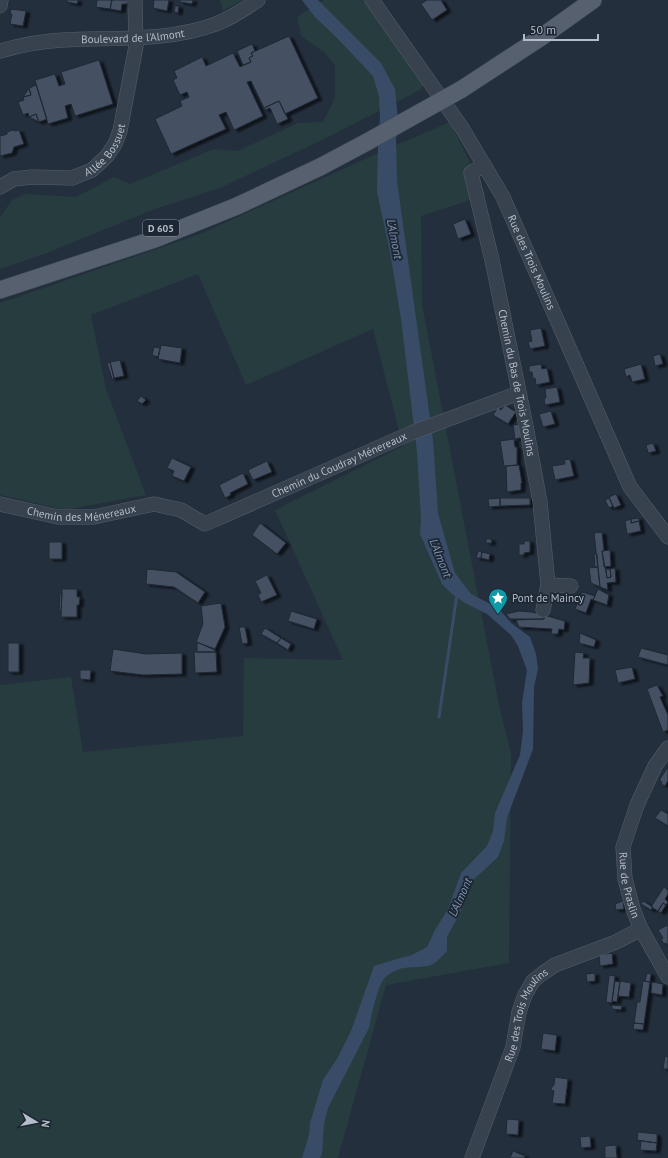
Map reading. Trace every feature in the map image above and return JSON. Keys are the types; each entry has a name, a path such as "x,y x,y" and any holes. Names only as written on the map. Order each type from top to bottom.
{"main road":[{"name":"D 605","path":"460,86 580,0"},
{"name":"D 605","path":"0,283 108,248 159,229 367,142 528,46 593,0"},
{"name":"D 605","path":"0,290 162,236 236,206 319,163"}],"street":[{"path":"0,6 1,0"},
{"name":"Allée Bossuet","path":"0,187 14,179 32,177 72,178 92,170 107,156 115,144 120,131 136,37 135,0"},
{"name":"Boulevard de l'Almont","path":"0,51 37,42 56,40 162,36 188,32 216,24 241,12 258,0"},
{"name":"Rue des Trois Moulins","path":"372,0 462,128 484,164 502,198 544,288 630,487 668,537"},
{"name":"Chemin du Bas de Trois Moulins","path":"484,164 471,174 492,260 540,502 548,585 543,610"},
{"name":"Chemin du Coudray Ménereaux","path":"162,506 181,510 205,524 411,433 519,392"},
{"name":"Chemin des Ménereaux","path":"0,504 58,517 94,517 154,504 162,506"},
{"path":"548,585 571,586"},
{"name":"Rue de Praslin","path":"668,748 655,766 636,805 623,847 625,879 633,909 641,930 668,976"},
{"name":"Rue des Trois Moulins","path":"472,1158 514,1047 519,1012 533,981 555,966 616,942 641,930"}],"green space":[{"path":"220,0 243,0 223,11"},
{"path":"324,0 365,0 425,81 420,90 322,140 220,188 152,210 47,253 0,269 0,217 12,200 25,194 76,197 114,177 130,184 214,149 238,151 298,123 323,122 335,98 335,66 325,53 301,36 297,17"},
{"path":"450,122 486,195 421,216 422,304 499,705 511,754 509,963 386,985 338,1158 0,1158 0,685 71,677 83,752 243,736 244,658 343,660 275,510 403,446 373,329 246,385 198,274 91,315 106,389 146,495 65,510 0,495 0,303 200,234"}],"water":[{"name":"L'Almont","path":"302,0 318,0 381,63 395,89 399,130 396,138 397,181 433,440 438,513 455,573 471,594 498,608 511,623 530,637 536,654 538,669 534,687 533,749 507,818 504,841 498,857 469,884 461,911 447,937 447,951 436,962 428,966 398,969 383,980 376,996 369,1028 328,1108 324,1124 322,1154 320,1158 302,1158 309,1135 310,1123 323,1080 338,1057 351,1031 374,966 412,955 427,947 435,930 448,909 461,873 487,846 493,831 495,813 520,755 523,731 522,703 527,670 518,646 511,635 487,614 465,603 452,594 442,584 420,534 421,520 417,452 401,319 390,252 377,192 380,117 379,96 373,76 315,17"}],"building":[{"path":"67,0 78,0 77,4 67,2"},
{"path":"97,0 112,0 110,9 96,7"},
{"path":"112,0 128,0 127,4 122,4 121,11 110,9"},
{"path":"154,0 169,0 167,11 153,8"},
{"path":"180,0 193,0 192,4 180,2"},
{"path":"427,0 441,0 447,10 432,20 421,4"},
{"path":"175,6 179,6 178,13 174,12"},
{"path":"11,9 26,11 23,26 10,24 12,14 10,14"},
{"path":"289,36 318,98 285,114 279,101 264,108 251,81 247,82 263,116 234,130 226,112 219,115 226,129 171,154 155,119 182,106 180,101 189,97 187,92 180,95 173,80 177,78 174,71 202,57 206,66 233,53 240,67 251,62 249,58 253,56 251,53"},
{"path":"252,44 255,51 251,53 253,56 249,58 251,62 243,65 237,51"},
{"path":"99,60 113,104 75,116 71,104 65,106 68,118 48,124 35,80 55,74 59,86 65,84 61,72"},
{"path":"36,85 47,119 39,122 36,114 29,117 28,113 23,115 18,102 24,100 23,97 31,95 29,88"},
{"path":"29,88 31,95 23,97"},
{"path":"279,101 288,119 277,124 270,108 265,110 264,108"},
{"path":"36,114 39,122 29,117"},
{"path":"13,130 19,130 24,144 14,147 12,153 0,156 0,134 1,136"},
{"path":"465,219 471,234 458,239 453,224"},
{"path":"541,328 545,346 530,349 528,342 532,341 530,330"},
{"path":"161,345 182,348 180,363 158,359"},
{"path":"154,347 160,348 158,357 152,355"},
{"path":"660,354 663,364 655,366 653,356"},
{"path":"120,360 124,376 114,378 110,362"},
{"path":"110,362 114,378 112,379 107,363"},
{"path":"541,364 542,369 547,368 550,382 536,385 532,372 529,372 529,366"},
{"path":"641,364 645,379 632,382 630,375 626,377 624,369"},
{"path":"557,387 560,402 545,405 545,389"},
{"path":"141,396 146,400 142,404 137,401"},
{"path":"505,405 516,412 508,424 493,415 498,407 501,410"},
{"path":"551,411 555,424 543,427 539,414"},
{"path":"522,424 524,437 515,439 513,425"},
{"path":"514,439 515,447 517,447 517,465 504,466 500,441"},
{"path":"653,443 656,451 648,453 646,445"},
{"path":"172,458 191,467 184,481 172,476 174,471 167,468"},
{"path":"570,459 574,476 555,480 552,466 565,464 564,460"},
{"path":"267,461 272,472 253,480 248,470"},
{"path":"519,465 522,483 521,490 507,492 506,466"},
{"path":"243,473 248,484 230,493 231,495 225,498 219,485"},
{"path":"616,494 621,505 614,508 609,497"},
{"path":"500,498 530,498 530,505 500,506"},
{"path":"500,498 500,506 489,507 488,499"},
{"path":"609,498 613,506 609,508 605,500"},
{"path":"639,518 639,521 631,523 631,519"},
{"path":"631,519 631,523 639,521 641,531 627,534 625,521"},
{"path":"260,523 286,543 277,554 252,535"},
{"path":"602,532 604,551 602,551 607,578 611,577 610,569 615,568 616,582 607,583 608,590 600,587 594,533"},
{"path":"486,539 491,539 492,543 486,543"},
{"path":"524,541 530,541 530,552 524,553 524,555 519,555 519,544 524,544"},
{"path":"49,542 62,542 62,559 49,559"},
{"path":"610,550 611,566 604,567 602,551"},
{"path":"478,551 482,552 481,558 476,558"},
{"path":"482,552 490,554 489,560 481,558"},
{"path":"594,554 597,554 598,567 595,567"},
{"path":"598,567 600,587 591,583 589,568"},
{"path":"147,569 176,572 205,592 198,603 174,587 146,584"},
{"path":"606,569 610,569 611,577 607,578"},
{"path":"267,575 277,595 261,602 258,595 261,593 255,581"},
{"path":"62,589 77,589 77,597 80,597 79,605 77,605 77,617 61,617"},
{"path":"598,589 609,595 607,605 593,600"},
{"path":"582,592 595,596 593,600 591,599 586,613 575,609"},
{"path":"60,593 62,593 61,612 59,612"},
{"path":"221,603 225,627 215,649 196,642 203,624 201,606"},
{"path":"291,611 317,619 314,629 288,621"},
{"path":"519,611 544,615 544,619 510,619 506,614"},
{"path":"544,615 565,621 564,630 559,629 558,634 551,634 552,629 519,627 516,620 544,619"},
{"path":"239,627 245,627 248,643 242,644"},
{"path":"265,628 281,638 277,643 261,634"},
{"path":"580,633 596,640 594,647 579,643"},
{"path":"281,638 291,644 288,650 277,643"},
{"path":"197,642 215,650 215,652 197,652"},
{"path":"8,643 19,643 19,672 8,672"},
{"path":"641,648 668,655 668,665 638,657"},
{"path":"113,649 146,654 182,653 182,674 143,675 110,671"},
{"path":"194,652 216,652 217,672 195,673"},
{"path":"575,652 584,653 583,658 590,658 589,683 573,685"},
{"path":"632,667 635,679 618,683 615,670"},
{"path":"80,670 91,670 90,680 80,679"},
{"path":"657,685 663,696 660,697 668,715 668,730 663,732 647,689"},
{"path":"668,767 668,781 665,786 661,784 662,782 660,779"},
{"path":"661,810 668,814 668,826 655,818"},
{"path":"664,887 668,890 668,894 665,899 668,902 666,905 663,903 658,911 651,907"},
{"path":"623,901 624,909 616,910 615,904"},
{"path":"643,901 653,907 651,910 641,904"},
{"path":"663,903 666,905 661,913 658,911"},
{"path":"668,925 668,946 666,943 664,944 661,939 663,938 658,930"},
{"path":"612,953 613,964 600,966 599,955"},
{"path":"595,973 595,981 587,982 586,974"},
{"path":"647,973 651,974 650,982 645,981"},
{"path":"609,975 615,976 612,1003 606,1002"},
{"path":"615,981 620,982 617,1002 612,1001"},
{"path":"620,981 631,983 629,997 618,996"},
{"path":"643,981 650,982 644,1024 634,1023 637,1002 640,1002"},
{"path":"652,982 663,984 662,995 651,993"},
{"path":"612,1005 622,1006 621,1010 612,1009"},
{"path":"634,1023 644,1024 643,1030 633,1029"},
{"path":"543,1033 557,1035 555,1051 541,1049"},
{"path":"665,1056 668,1057 668,1069 663,1069"},
{"path":"555,1077 568,1079 565,1104 552,1103 554,1091 551,1090 554,1085"},
{"path":"507,1119 519,1120 518,1135 506,1134"},
{"path":"638,1132 657,1134 657,1143 637,1140"},
{"path":"590,1136 591,1147 581,1148 580,1137"},
{"path":"641,1141 657,1143 656,1151 640,1150"},
{"path":"616,1145 617,1158 605,1158 605,1146"},
{"path":"513,1151 525,1156 525,1158 510,1158"}],"waterway":[{"path":"439,717 457,594"}],"place":[{"name":"Pont de Maincy","path":"498,615"}]}
